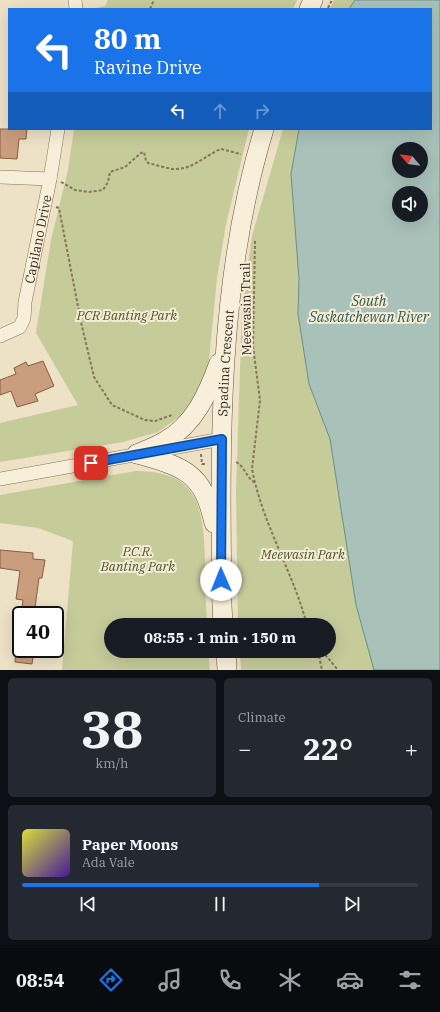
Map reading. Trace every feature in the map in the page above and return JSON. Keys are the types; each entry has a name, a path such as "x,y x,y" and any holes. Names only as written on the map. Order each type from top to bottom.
{"street":[{"name":"Capilano Drive","path":"0,336 20,328 24,318 24,302 45,205 58,130"},
{"name":"Spadina Crescent","path":"223,618 221,462 225,344 236,247 255,158 264,130"},
{"path":"0,177 50,179"},
{"path":"137,454 166,441 192,418 211,384 225,344"},
{"path":"0,479 222,439"},
{"path":"137,454 183,469 197,482 210,502 221,555"},
{"path":"226,658 227,670"}],"path":[{"path":"50,179 64,183 75,190 89,192 103,190 108,182 110,172 125,167 141,152 144,152 148,163 175,169 194,164 221,149 255,158"},
{"path":"45,205 60,208 92,372 112,405 145,420 155,421 184,412 192,418"},
{"name":"Meewasin Trail","path":"255,240 253,346 260,400 252,469 269,523 300,597 305,618"},
{"path":"221,462 235,461 240,464 249,479 256,484"},
{"path":"319,658 322,670"},
{"path":"328,658 338,670"}],"green space":[{"path":"108,0 297,0 293,8 96,8 105,6"},
{"path":"334,0 366,0 362,8 330,8"},
{"name":"PCR Banting Park","path":"74,130 249,130 226,224 217,278 209,360 202,385 189,410 158,432 123,442 0,462 0,423 78,405 36,333 51,240 68,170"},
{"name":"Meewasin Park","path":"283,130 314,130 395,670 241,670 240,658 336,658 336,618 238,618 236,490 242,308 252,236"},
{"name":"P.C.R. Banting Park","path":"136,471 157,473 173,477 185,485 193,496 199,509 202,524 205,560 207,618 104,618 104,658 209,658 210,670 62,670 73,541 38,528 0,523 0,495"}],"water":[{"name":"South Saskatchewan River","path":"355,0 440,0 440,670 374,670 356,605 330,439 309,384 298,314 299,279 291,174 299,130 432,130 432,8 350,8"}],"building":[{"path":"0,129 27,130 26,139 19,139 17,159 0,158"},
{"path":"43,361 54,386 35,394 38,401 17,407 11,391 0,395 0,380 16,374 14,368 26,362 28,366"},
{"path":"0,550 33,553 33,559 45,560 42,578 39,578 35,606 22,606 23,600 16,599 20,571 0,568"},
{"path":"15,658 33,658 32,664 15,662"}],"route":[{"path":"91,463 222,439 221,580"}]}
